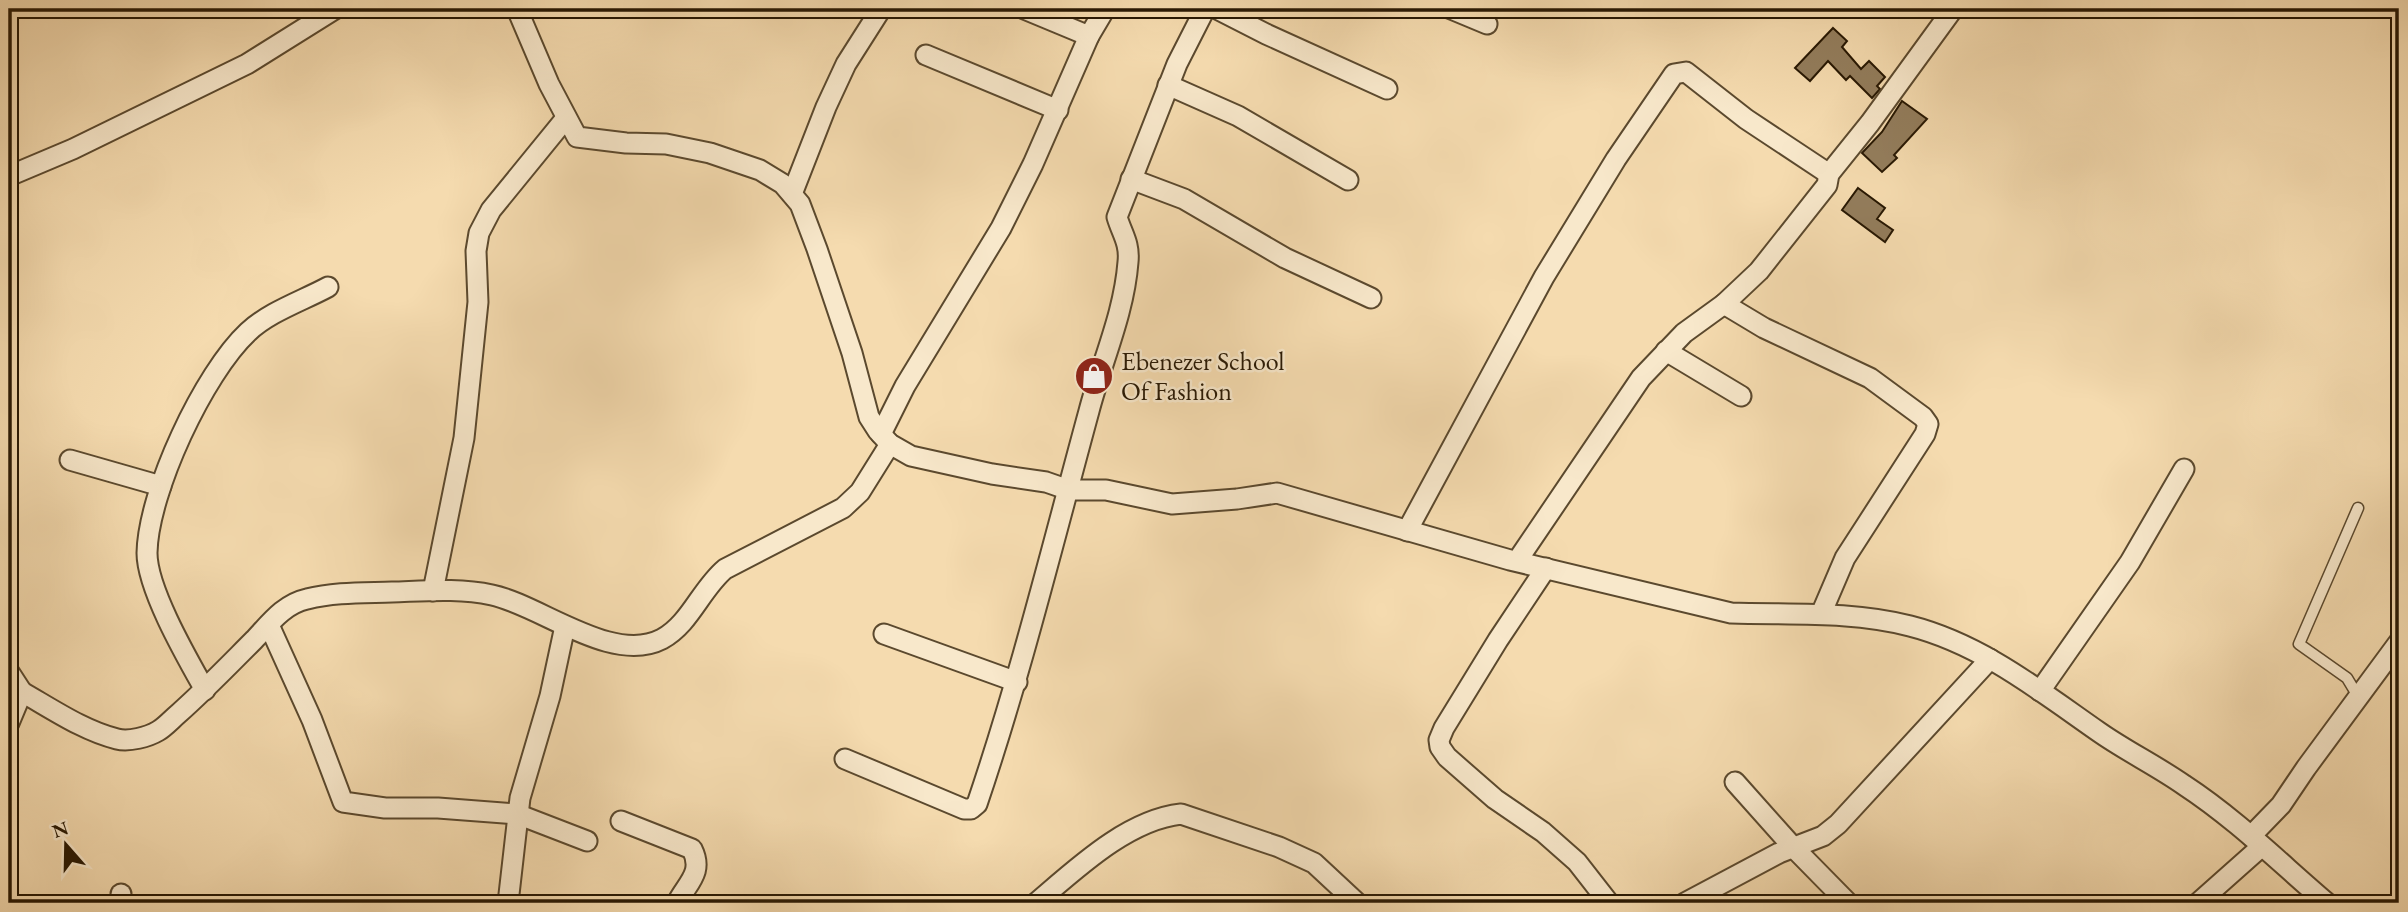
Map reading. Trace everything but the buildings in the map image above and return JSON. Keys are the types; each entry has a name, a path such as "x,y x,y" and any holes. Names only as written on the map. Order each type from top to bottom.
{"street":[{"path":"9,176 73,149 247,64 335,9"},
{"path":"517,9 577,137 612,142 666,144 710,153 760,170 783,184 792,194 800,204 817,249 852,353 869,417 886,439 911,456 992,474 1045,482 1069,490 1106,490 1172,504 1277,493 1517,561 1731,613 1866,617 1911,626 1953,639 1990,659 2103,735 2185,785 2256,841 2327,903"},
{"path":"792,194 846,64 881,9"},
{"path":"1024,9 1089,36"},
{"path":"9,672 23,692 97,733 120,740 139,738 158,731 205,690 280,612 305,599 332,594 459,590 494,595 526,607 579,633 612,642 649,643 661,640 684,620 712,580 725,569 843,508 860,492 886,439 905,386 1001,228 1058,110 1089,36 1105,9"},
{"path":"845,759 964,809 971,809 977,804 1017,682 1089,410 1125,289 1128,242 1117,217 1168,85 1205,9"},
{"path":"1217,9 1387,89"},
{"path":"1451,9 1488,24"},
{"path":"1517,561 1633,389 1684,334 1724,304 1759,271 1792,232 1827,185 1829,174 1870,124 1953,9"},
{"path":"926,55 1058,110"},
{"path":"1407,531 1544,277 1616,159 1674,74 1686,72 1746,119 1829,174"},
{"path":"1168,85 1238,116 1348,180"},
{"path":"433,591 464,438 478,302 476,251 479,233 491,210 566,118"},
{"path":"1130,179 1184,199 1285,258 1371,298"},
{"path":"205,690 174,632 147,554 161,486 188,423 218,369 247,333 261,321 328,288"},
{"path":"1724,304 1764,328 1870,379 1923,417 1928,424 1925,433 1845,558 1821,614"},
{"path":"1666,351 1741,397"},
{"path":"71,460 161,486"},
{"path":"2040,691 2130,562 2185,469"},
{"path":"1546,568 1444,728 1439,740 1440,747 1447,757 1495,799 1542,832 1577,862 1609,903"},
{"path":"269,625 312,720 343,802 517,814 587,841"},
{"path":"508,903 517,814 550,696 565,626"},
{"path":"884,635 1017,682"},
{"path":"2198,903 2256,841 2399,642"},
{"path":"1685,903 1732,876 1823,836 1838,824 1990,659"},
{"path":"9,723 23,692"},
{"path":"1735,782 1848,903"},
{"path":"1036,903 1091,857 1114,842 1151,822 1181,814 1279,847 1314,863 1356,903"},
{"path":"621,821 692,849 697,860 695,874 677,903"}],"lane":[{"path":"2358,508 2299,643 2347,678 2359,699"}],"place":[{"name":"Ebenezer School Of Fashion","path":"1094,376"}]}
